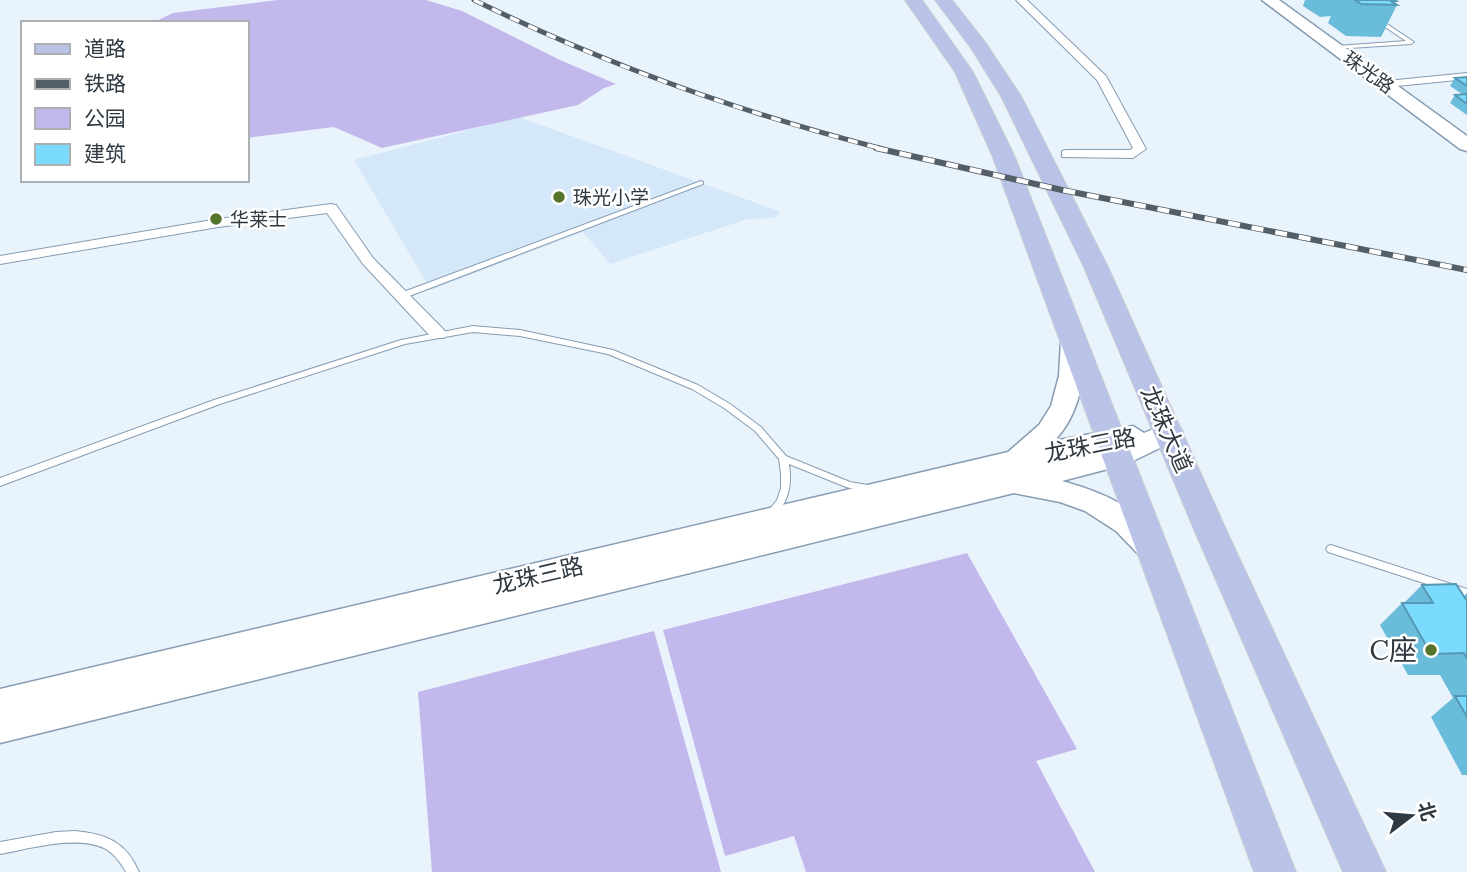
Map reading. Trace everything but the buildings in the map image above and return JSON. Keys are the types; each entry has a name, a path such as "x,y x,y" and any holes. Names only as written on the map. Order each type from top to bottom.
{"main road":[{"path":"914,0 949,48 991,125 1275,872"},
{"name":"龙珠大道","path":"943,0 979,46 1021,115 1096,267 1212,534 1365,872"},
{"name":"珠光路","path":"1269,0 1467,145"},
{"path":"993,476 1047,435 1061,416 1071,381 1073,339"},
{"name":"龙珠三路","path":"0,727 1169,432"},
{"path":"993,476 1075,495 1123,520 1145,540 1154,553"},
{"name":"龙珠三路","path":"0,704 884,491 993,476"}],"street":[{"path":"1021,0 1102,78 1140,149 1133,154 1066,154"},
{"path":"1387,84 1467,76"},
{"path":"0,260 218,223 331,208 368,261 438,334"}],"lane":[{"path":"1337,48 1411,42 1368,14"},
{"path":"401,296 701,183"},
{"path":"0,482 217,401 404,342 472,329 520,333 610,352 695,387 727,406 758,429 783,458 849,485 884,491"},
{"path":"764,521 783,499 786,472 783,458"},
{"path":"1331,549 1467,593"},
{"path":"0,848 79,837 106,841 123,853 133,872"},
{"path":"0,856 16,846"}],"shaded area":[{"name":"珠光小学","path":"519,117 781,212 776,218 748,219 610,264 583,232 431,290 354,160"}],"green space":[{"path":"278,0 426,0 462,11 560,60 616,84 604,88 578,105 382,148 334,127 248,138 248,21 156,21 173,13"},
{"path":"967,553 1077,749 1036,761 1095,872 806,872 794,836 725,856 663,630"},
{"path":"654,631 721,872 432,872 418,692"}],"railway":[{"path":"474,0 574,46 675,85 778,120 883,149"},
{"path":"876,148 1062,190 1467,270"}],"place":[{"name":"珠光小学","path":"559,197"},
{"name":"华莱士","path":"216,219"},
{"name":"C座","path":"1431,650"}]}
